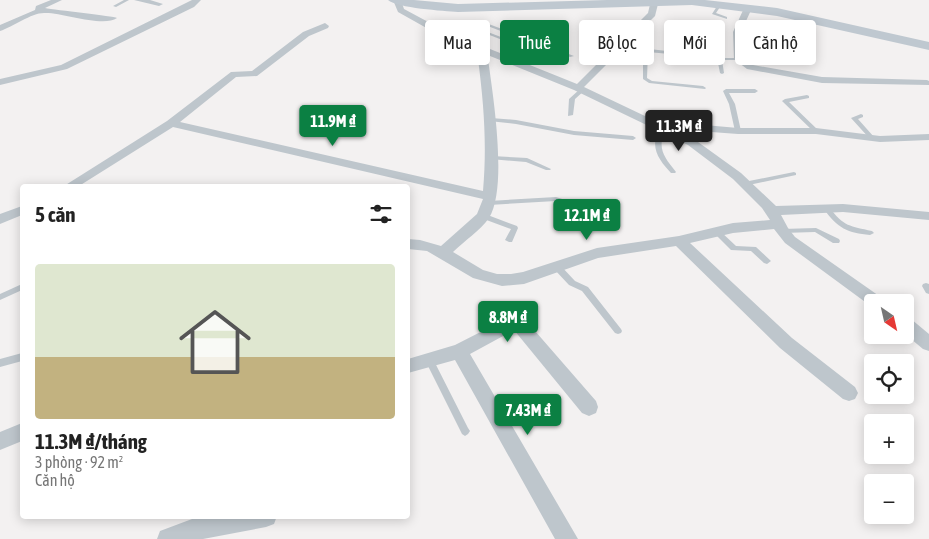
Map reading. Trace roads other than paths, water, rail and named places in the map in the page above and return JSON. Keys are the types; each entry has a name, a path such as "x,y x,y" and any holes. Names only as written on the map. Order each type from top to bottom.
{"main road":[{"path":"396,0 428,6 458,8 655,1 725,2 789,9 929,40"},
{"path":"429,0 458,2 528,0"},
{"path":"725,2 748,8 804,17 929,46"}],"street":[{"path":"0,28 34,15 39,10 58,0"},
{"path":"138,0 159,4"},
{"path":"0,82 64,68 191,5 197,0"},
{"path":"396,0 401,10 425,23"},
{"path":"646,20 652,14 655,1"},
{"path":"742,20 748,8"},
{"path":"39,10 95,18 113,18"},
{"path":"73,184 172,123 234,74 254,74 301,37 312,30 325,26"},
{"path":"490,53 580,89 692,143 710,155 744,184 799,248 865,294"},
{"path":"444,252 483,216 490,199 491,120 485,65"},
{"path":"580,89 603,65"},
{"path":"747,65 822,80 927,82"},
{"path":"172,123 490,199"},
{"path":"692,143 691,128 693,127 738,131 816,131 872,138 929,137"},
{"path":"410,244 431,247 444,252 465,268 491,279 524,278 597,253 679,241 744,226 777,222 827,209 843,208 929,216"},
{"path":"0,219 20,211"},
{"path":"679,241 786,343 849,393"},
{"path":"410,365 459,351 514,321 518,321 533,342 590,406"},
{"path":"914,332 929,344"},
{"path":"459,351 567,539"},
{"path":"0,441 20,433"},
{"path":"168,539 192,530 250,519"}],"lane":[{"path":"115,6 127,0"},
{"path":"725,2 714,14 726,18"},
{"path":"490,26 572,56"},
{"path":"722,73 719,59 735,59"},
{"path":"645,65 644,79 646,81 703,88"},
{"path":"570,115 572,99 580,89"},
{"path":"738,131 732,104 726,91 755,91"},
{"path":"807,97 785,101 816,131"},
{"path":"861,116 854,118 872,138"},
{"path":"491,120 516,122 574,133 633,138"},
{"path":"662,128 657,144 663,162 674,172"},
{"path":"492,158 527,160 548,169"},
{"path":"744,184 794,174"},
{"path":"490,199 556,199 579,207"},
{"path":"827,209 842,226 857,232 870,233"},
{"path":"483,216 515,228 509,240"},
{"path":"777,222 816,230 836,241"},
{"path":"717,232 734,248 753,250 767,261"},
{"path":"557,267 572,283 585,289 618,332"},
{"path":"0,296 20,288"},
{"path":"0,363 20,358"},
{"path":"429,360 465,432"}]}
